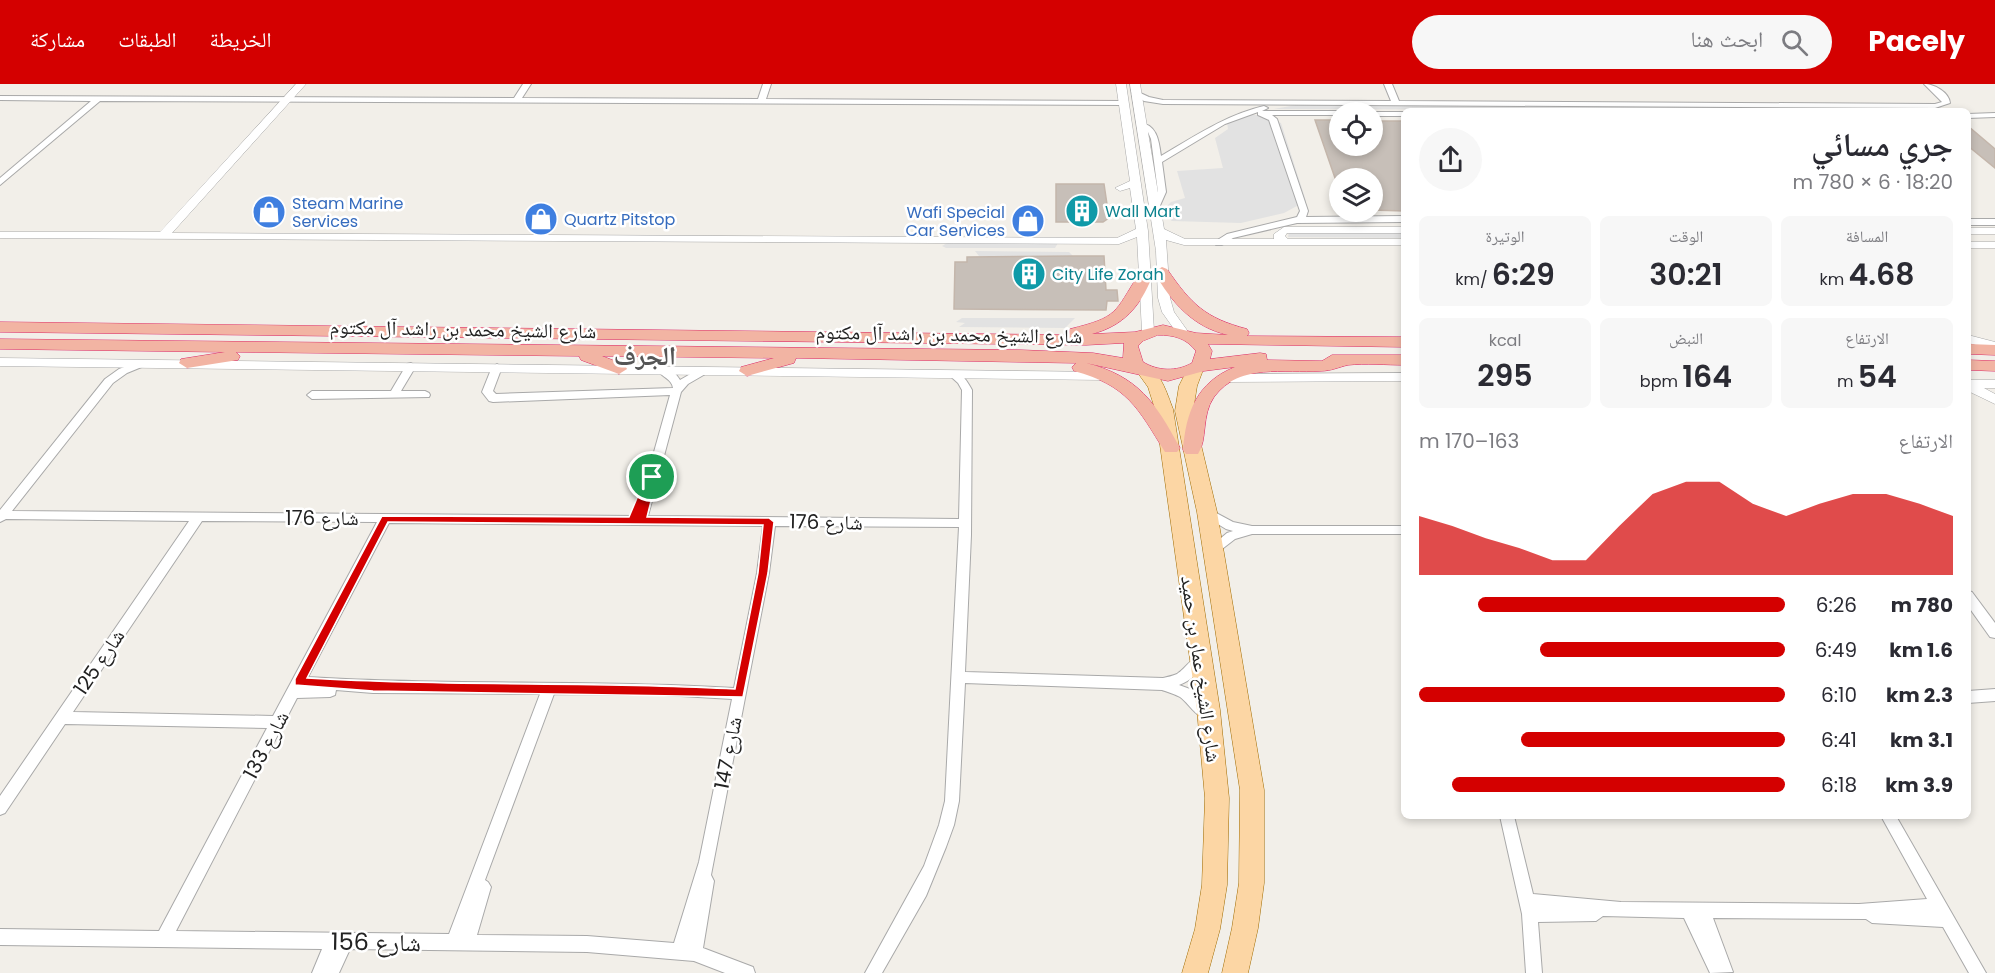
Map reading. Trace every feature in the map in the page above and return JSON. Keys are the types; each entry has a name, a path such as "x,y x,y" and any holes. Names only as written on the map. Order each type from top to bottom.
{"highway":[{"path":"1162,272 1186,309 1218,327 1246,333 1309,336 1333,341"},
{"path":"1041,340 1089,330 1117,318 1132,304 1144,277"},
{"name":"شارع الشيخ محمد بن راشد آل مكتوم","path":"0,327 1041,340 1100,340 1143,334"},
{"path":"1401,342 1235,341 1188,335 1166,329 1143,334 1130,351 1141,368 1169,376 1197,368 1262,358 1401,360"},
{"path":"1188,335 1204,351 1197,368"},
{"name":"شارع الشيخ محمد بن راشد آل مكتوم","path":"0,344 1022,355 1093,358 1141,368"},
{"path":"187,363 291,347"},
{"path":"1971,349 1995,348"},
{"path":"577,352 619,369"},
{"path":"747,371 807,353"},
{"path":"1022,355 1092,369 1112,377 1143,399 1181,449 1193,424 1197,408 1212,387 1228,378 1269,366 1326,366 1345,360"},
{"path":"1971,365 1995,366"}],"main road":[{"name":"شارع الشيخ عمار بن حميد","path":"1141,368 1150,378 1162,401 1207,512 1252,790 1254,818 1252,886 1235,973"},
{"name":"شارع الشيخ عمار بن حميد","path":"1195,973 1214,901 1220,843 1218,788 1201,661 1181,449 1184,403 1197,368"}],"street":[{"path":"163,236 301,84"},
{"path":"517,100 527,84"},
{"path":"762,100 767,84"},
{"path":"1121,84 1144,253 1143,334"},
{"path":"1388,84 1396,103"},
{"path":"1928,84 1946,99 1945,104"},
{"path":"1136,88 1147,99 1163,102 1265,100 1283,103 1396,103 1431,100 1945,104 1956,108"},
{"path":"1136,88 1162,251 1162,272 1168,312 1188,335"},
{"path":"0,98 762,100 1026,98 1124,103"},
{"path":"0,182 99,98"},
{"path":"1138,108 1163,102"},
{"path":"1158,161 1242,114 1283,103"},
{"path":"1261,113 1273,119 1304,212 1301,219"},
{"path":"1242,114 1329,114"},
{"path":"1383,114 1401,114"},
{"path":"1971,116 1995,116"},
{"path":"1112,122 1127,128"},
{"path":"1141,125 1154,136 1162,192 1155,208"},
{"path":"1120,188 1135,183"},
{"path":"1220,243 1230,236 1301,219 1401,219"},
{"path":"1971,222 1995,222"},
{"path":"1158,230 1168,237 1184,242 1401,242"},
{"path":"1284,241 1278,236 1284,230 1401,230"},
{"path":"0,235 1119,241 1142,231"},
{"path":"1971,231 1995,231"},
{"path":"1119,241 1144,253"},
{"path":"1162,251 1184,242"},
{"path":"1971,245 1995,245"},
{"path":"1971,340 1995,348"},
{"path":"0,362 984,375 1074,374 1112,377"},
{"path":"109,363 113,371 110,381"},
{"path":"1,516 110,381 123,371 140,364"},
{"path":"394,395 411,366"},
{"path":"497,367 487,394 493,398 677,389 703,371"},
{"path":"637,520 677,389 673,377 662,370"},
{"path":"873,973 926,883 942,842 955,781 965,523 967,390 962,381 953,374"},
{"path":"967,390 973,381 984,375"},
{"path":"1228,378 1401,377"},
{"path":"1971,385 1995,385 1995,399 1971,387"},
{"path":"312,395 425,395"},
{"path":"1207,512 1230,526 1252,530 1401,530"},
{"name":"شارع 176","path":"1,516 965,523"},
{"name":"شارع 125","path":"0,808 198,517"},
{"name":"شارع 133","path":"163,939 385,518"},
{"name":"شارع 147","path":"687,952 704,899 707,862 773,522"},
{"path":"1213,551 1231,536 1252,530"},
{"path":"1971,600 1995,633"},
{"path":"959,681 1163,684 1182,678 1201,661"},
{"path":"1163,684 1194,699 1208,716"},
{"path":"296,687 740,689"},
{"path":"460,943 486,877 489,853 544,688"},
{"path":"1971,697 1995,694"},
{"path":"1971,697 1995,700"},
{"path":"61,718 278,722"},
{"path":"1508,819 1528,908 1534,973"},
{"path":"1890,819 1978,973"},
{"path":"1528,908 1589,914 1621,910 1859,912 1882,916 1943,912"},
{"path":"1696,911 1719,973"},
{"path":"1696,911 1725,973"},
{"name":"شارع 156","path":"0,937 587,944 687,952 747,973"},
{"path":"320,973 339,941"},
{"path":"331,973 339,941"}],"shaded area":[{"path":"1307,103 1329,103 1329,109 1274,109"},
{"path":"1383,103 1938,106 1942,108 1401,108 1383,109"},
{"path":"1243,115 1261,115 1281,123 1306,201 1284,213 1241,223 1172,221 1165,216 1162,211 1171,202 1185,198 1177,171 1223,168 1215,138 1228,129 1227,122"},
{"path":"1289,232 1401,233 1401,238 1288,237"},
{"path":"947,243 1058,243 1055,248 946,248 942,246"},
{"path":"975,251 1069,252 1074,257 979,256"},
{"path":"962,318 1075,318 1065,328 959,327 965,323 956,322"}],"building":[{"path":"1315,120 1329,120 1329,156 1383,156 1383,121 1401,121 1401,211 1383,210 1383,168 1332,168"},
{"path":"1971,129 1995,149 1995,168 1971,148"},
{"path":"1056,184 1104,184 1109,218 1103,222 1056,222"},
{"name":"Steam Marine Services","path":"267,207 282,207 272,218 257,218"},
{"name":"City Life Zorah","path":"1104,256 1106,290 1117,290 1118,301 1107,301 1106,310 954,309 955,262 967,262 967,257"}],"place":[{"name":"Wall Mart","path":"1082,211"},
{"name":"Steam Marine Services","path":"269,212"},
{"name":"Quartz Pitstop","path":"541,219"},
{"name":"Wafi Special Car Services","path":"1028,221"},
{"name":"City Life Zorah","path":"1029,274"}],"district":[{"name":"الجرف","path":"645,356"}],"route":[{"path":"652,477 641,520 632,520 385,518 299,682 373,687 664,689 740,694 763,573 769,522 632,520 646,483 653,472 652,477"}]}
